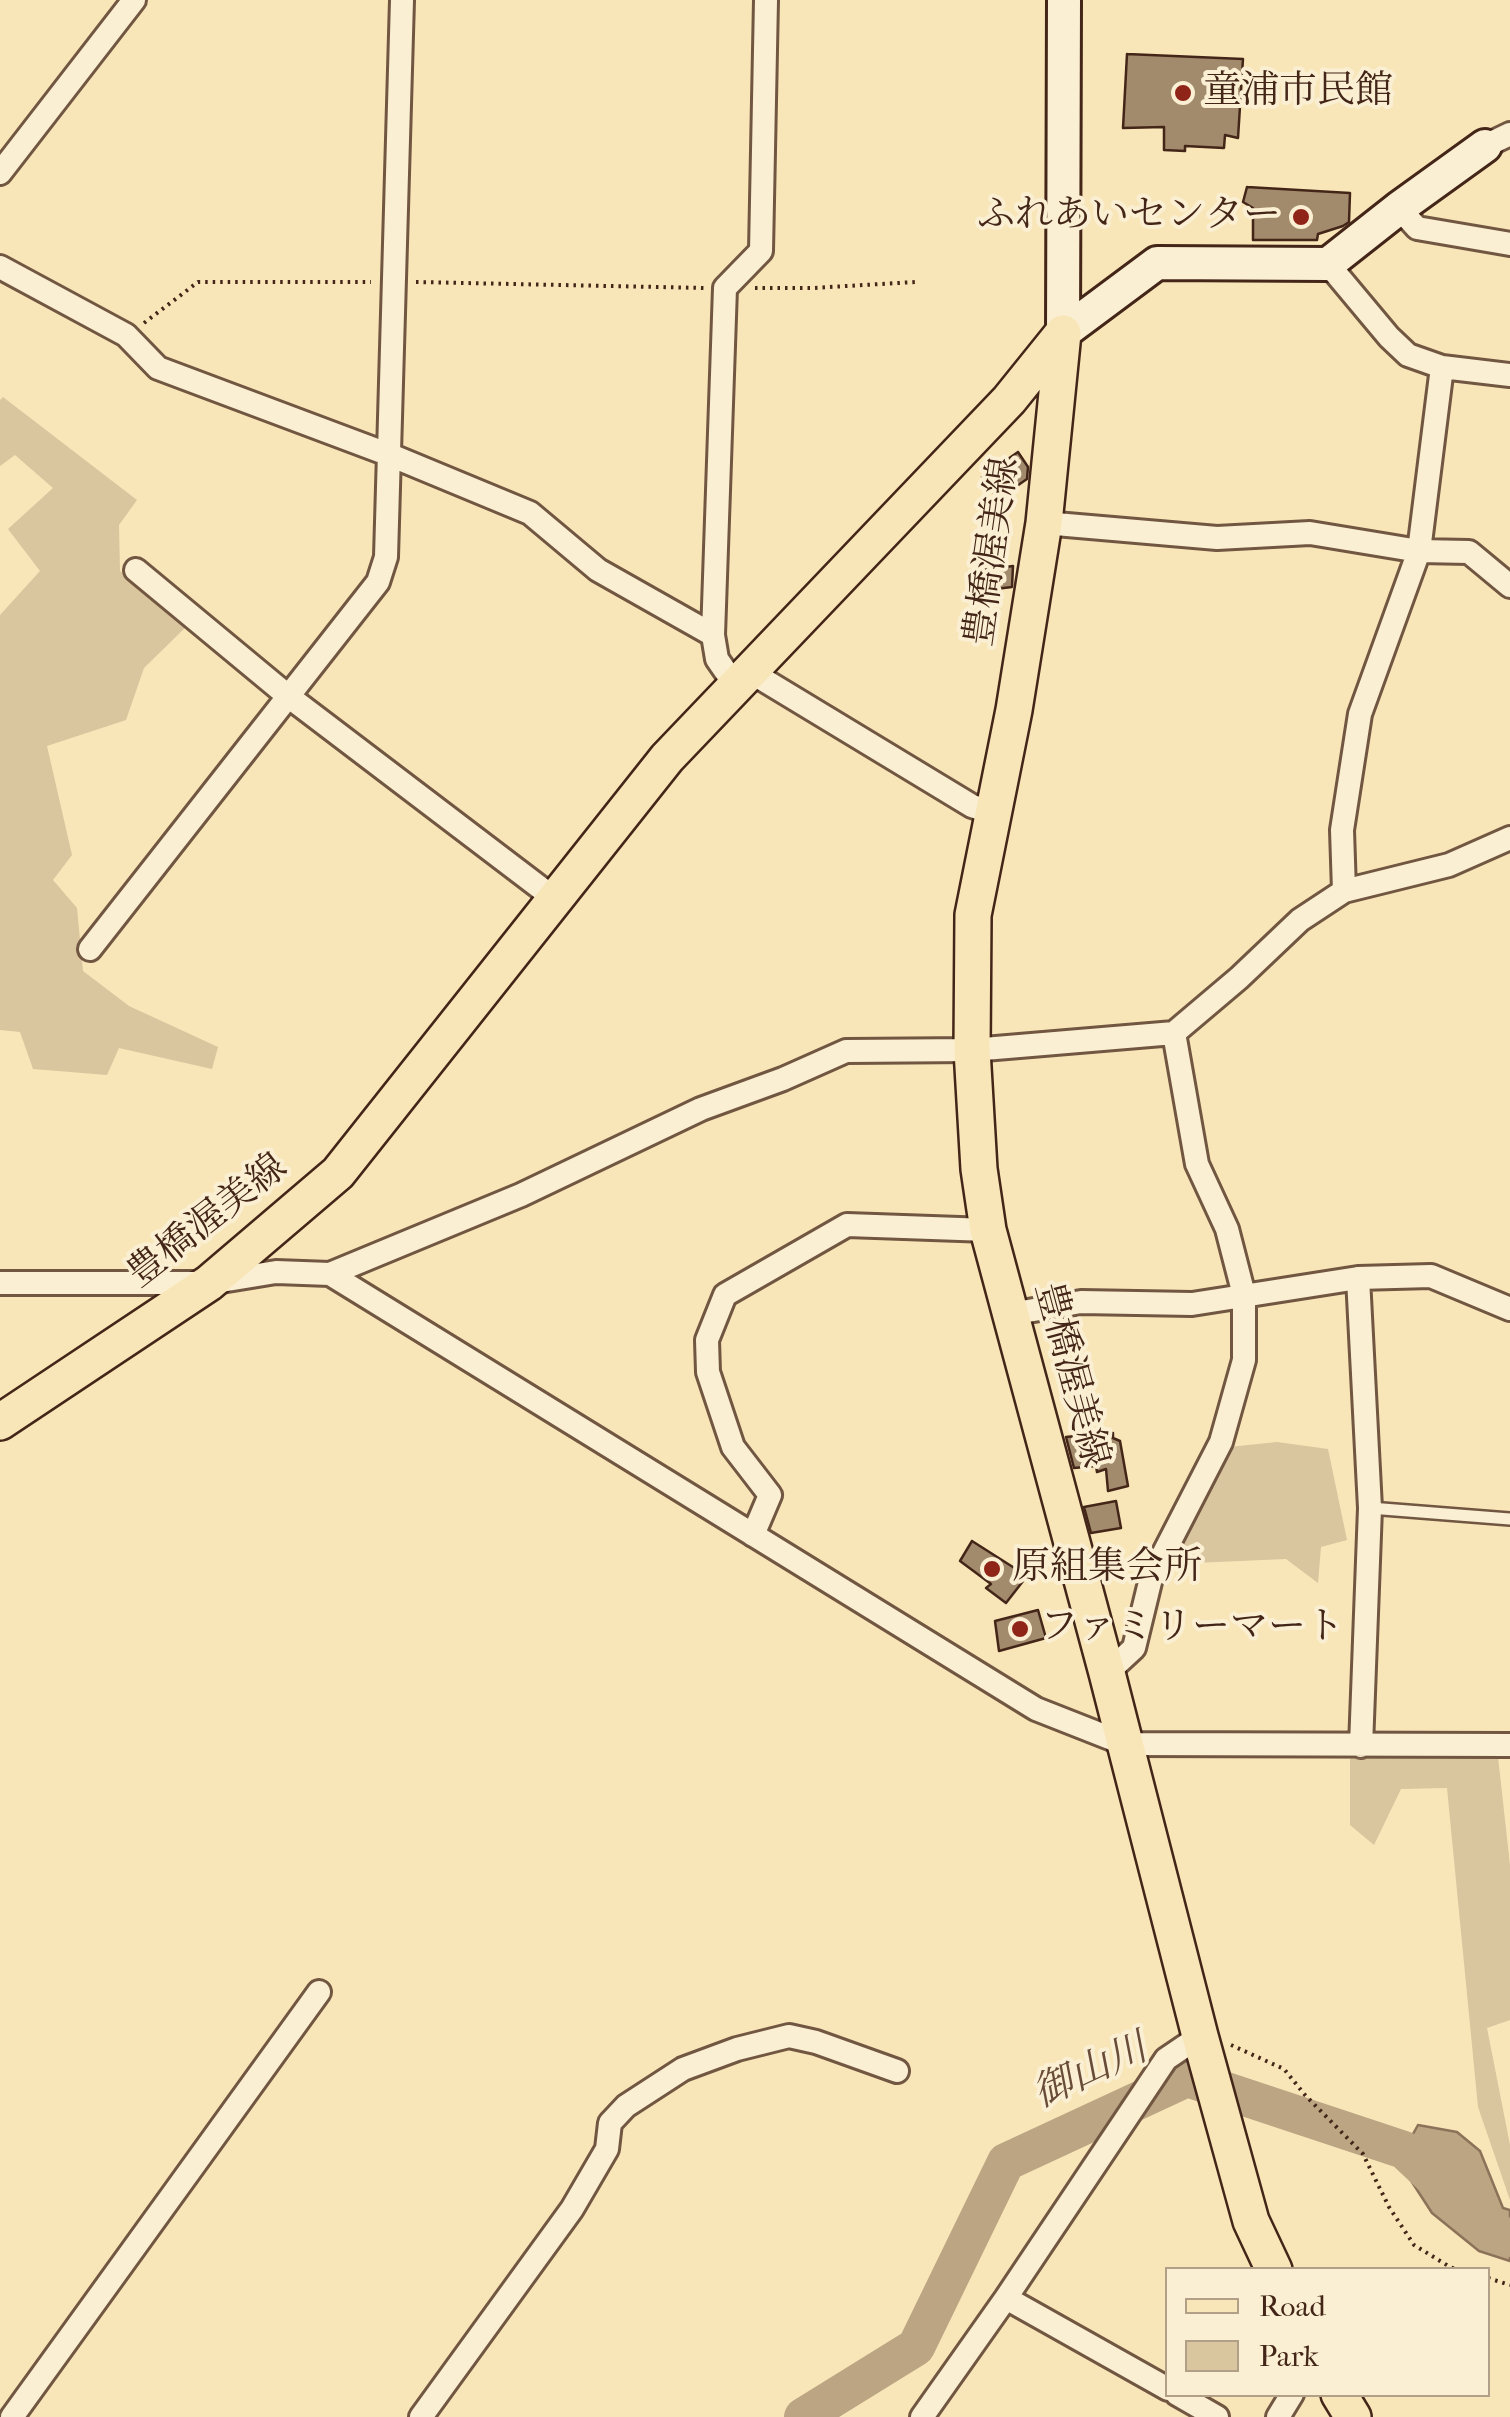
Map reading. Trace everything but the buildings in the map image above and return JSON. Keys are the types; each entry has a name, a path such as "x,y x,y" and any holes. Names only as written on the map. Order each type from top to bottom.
{"main road":[{"name":"豊橋渥美線","path":"1063,333 1044,523 1014,710 973,915 972,1050 979,1169 988,1230 1201,2042 1250,2220 1273,2267"},
{"name":"豊橋渥美線","path":"0,1422 209,1283 338,1173 667,758 1010,400 1063,333"}],"street":[{"path":"0,172 134,0"},
{"path":"90,949 378,582 386,557 402,0"},
{"path":"766,0 761,251 725,288 713,635 717,659 742,678 972,806 993,813"},
{"path":"1063,333 1064,0"},
{"path":"1063,333 1157,263 1328,264 1399,208 1498,140"},
{"path":"1399,208 1418,228 1510,244"},
{"path":"1328,264 1408,355 1442,367 1510,375"},
{"path":"0,267 126,335 158,368 390,455 530,513 598,570 713,635"},
{"path":"1344,891 1342,830 1360,714 1419,551 1442,367"},
{"path":"1044,523 1217,538 1310,534 1419,551 1469,552 1510,586"},
{"path":"136,570 288,696 555,899"},
{"path":"0,1283 209,1283 276,1272 330,1274 521,1196 701,1110 846,1051 972,1050 1174,1033 1300,920 1344,891 1449,865 1510,838"},
{"path":"1107,1673 1134,1648 1150,1578 1221,1442 1244,1360 1244,1295 1227,1229 1197,1164 1174,1033"},
{"path":"754,1535 770,1494 732,1448 708,1372 708,1340 725,1296 847,1225 988,1230"},
{"path":"330,1274 1036,1709 1125,1744 1510,1745"},
{"path":"1010,1314 1081,1302 1192,1304 1358,1278 1431,1276 1510,1310"},
{"path":"1358,1278 1370,1508 1361,1746"},
{"path":"12,2417 318,1992"},
{"path":"421,2417 572,2210 601,2164 610,2124 626,2106 682,2069 789,2036 897,2071"},
{"path":"922,2417 1166,2060 1201,2042"},
{"path":"1006,2298 1165,2387"},
{"path":"1183,2397 1217,2417"}],"lane":[{"path":"1370,1508 1510,1518"}],"path":[{"path":"126,335 198,282 725,288 916,282"},
{"path":"1201,2042 1231,2045 1284,2070 1363,2154 1414,2246 1450,2267"}],"green space":[{"path":"3,397 137,500 119,525 120,571 191,622 144,668 126,720 47,746 72,855 53,880 77,908 83,971 129,1006 218,1047 212,1069 119,1048 107,1075 33,1069 20,1032 0,1030 0,615 40,571 8,529 53,488 15,455 0,466"},
{"path":"1277,1442 1328,1449 1347,1540 1321,1547 1318,1583 1286,1559 1171,1564 1229,1447"},
{"path":"1497,1748 1510,1865 1510,2020 1487,2028 1510,2145 1510,2200 1478,2107 1447,1788 1401,1789 1374,1845 1350,1825 1350,1759"}],"shaded area":[{"path":"1418,2125 1457,2132 1480,2151 1503,2208 1510,2210 1510,2261 1479,2251 1432,2213 1410,2179 1404,2150"}],"waterway":[{"name":"御山川","path":"803,2417 916,2347 1006,2162 1187,2078 1404,2150 1489,2230 1510,2238"}],"place":[{"name":"童浦市民館","path":"1183,93"},
{"name":"ふれあいセンター","path":"1301,217"},
{"name":"原組集会所","path":"992,1569"},
{"name":"ファミリーマート","path":"1020,1629"}]}
